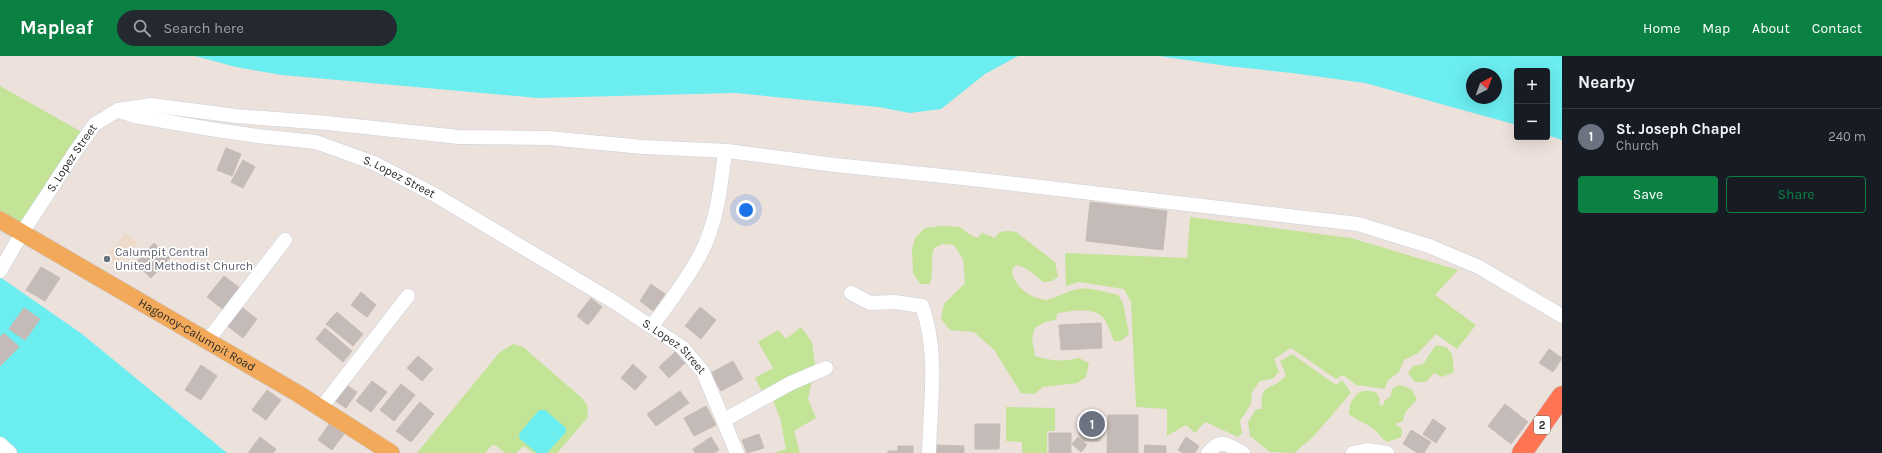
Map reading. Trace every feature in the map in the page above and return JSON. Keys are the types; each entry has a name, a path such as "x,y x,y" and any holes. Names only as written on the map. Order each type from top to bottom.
{"highway":[{"name":"2","path":"1523,452 1562,396"}],"main road":[{"name":"Hagonoy-Calumpit Road","path":"0,220 208,340 321,408 391,453"}],"street":[{"path":"118,110 151,105 236,116 327,123 459,137 548,138 643,147 726,151 1358,224 1429,246 1479,267 1562,316"},
{"name":"S. Lopez Street","path":"0,271 22,233 95,124 118,110 135,116 210,129 316,142 374,163 435,195 616,303 683,348 703,372 737,453"},
{"path":"652,326 676,294 701,254 714,217 726,151"},
{"path":"208,340 285,240"},
{"path":"851,292 870,303 895,302 922,306 926,318 932,355 929,453"},
{"path":"321,408 408,296"},
{"path":"724,420 791,383 826,368"},
{"path":"1208,453 1220,443 1224,443 1243,453"},
{"path":"0,444 10,453"},
{"path":"1353,453 1367,450 1387,453"}],"shaded area":[{"path":"125,233 138,243 120,266 107,256"}],"green space":[{"path":"0,86 87,135 24,231 0,217"},
{"path":"1190,217 1351,238 1458,270 1435,295 1476,325 1457,349 1436,334 1418,353 1404,360 1399,372 1388,380 1385,389 1356,385 1343,375 1336,379 1291,348 1274,359 1279,372 1272,379 1260,381 1252,392 1251,404 1240,421 1242,433 1238,437 1205,422 1195,433 1186,425 1167,436 1167,409 1136,407 1131,302 1124,289 1079,282 1066,286 1065,253 1187,258"},
{"path":"942,226 960,227 977,238 982,233 995,238 1000,232 1016,232 1055,262 1058,277 1052,281 1043,282 1027,269 1017,265 1012,269 1013,275 1023,290 1034,297 1046,300 1074,290 1083,289 1098,290 1118,295 1123,303 1129,334 1121,341 1114,341 1105,320 1096,313 1090,311 1083,310 1058,313 1055,320 1045,322 1035,328 1032,338 1035,356 1057,360 1079,358 1089,363 1086,377 1077,383 1043,387 1034,394 1021,393 994,350 974,332 950,330 941,319 944,304 965,283 963,259 954,245 943,244 934,248 930,284 920,284 913,273 912,249 915,238 925,228"},
{"path":"801,327 812,342 815,366 808,399 816,418 794,431 800,453 774,453 786,449 780,418 771,395 765,397 755,378 773,368 758,342 778,330 786,339"},
{"path":"513,344 523,347 582,398 587,405 588,417 557,453 533,453 524,446 516,453 505,453 495,445 491,446 485,453 417,453 499,353"},
{"path":"1436,345 1446,347 1452,354 1454,372 1442,377 1434,373 1426,382 1415,382 1408,373 1413,366 1423,364"},
{"path":"1292,354 1336,385 1342,380 1351,393 1313,437 1294,453 1270,452 1250,436 1248,422 1256,409 1262,409 1262,400 1265,390 1276,384 1286,375 1280,361"},
{"path":"1400,385 1411,389 1417,399 1405,413 1403,421 1395,424 1402,429 1401,437 1387,442 1368,425 1349,414 1352,400 1360,392 1371,391 1377,393 1380,400 1379,404 1383,406 1384,401 1390,397 1393,388"},
{"path":"1006,407 1055,408 1055,431 1047,431 1047,453 1022,453 1022,442 1006,441"}],"water":[{"path":"195,56 1018,56 985,74 941,109 910,113 878,107 735,93 538,98 282,75 236,67"},
{"path":"1159,56 1562,56 1562,140 1550,136 1550,68 1514,68 1514,124 1365,83 1227,66"},
{"path":"0,277 82,334 227,453 0,453"},
{"path":"539,410 545,410 566,428 566,432 547,453 537,453 520,439 519,434"}],"building":[{"path":"226,148 241,154 232,176 217,170"},
{"path":"243,160 255,167 243,188 231,182"},
{"path":"1090,202 1167,211 1163,250 1086,241"},
{"path":"154,243 170,258 151,278 135,263"},
{"path":"41,267 60,278 45,301 26,290"},
{"path":"224,276 241,289 224,310 207,297"},
{"path":"651,284 665,294 653,311 640,301"},
{"path":"361,292 376,305 367,317 351,305"},
{"path":"591,298 602,307 588,325 577,316"},
{"path":"239,305 257,319 243,338 225,324"},
{"path":"700,307 716,320 701,339 685,326"},
{"path":"24,308 40,319 25,340 9,329"},
{"path":"337,312 363,334 353,346 326,324"},
{"path":"1101,323 1102,348 1061,350 1059,325"},
{"path":"325,328 352,351 343,362 316,339"},
{"path":"4,333 19,347 0,366 0,337"},
{"path":"1549,349 1562,358 1553,372 1539,363"},
{"path":"675,352 685,363 669,378 659,367"},
{"path":"418,356 433,369 422,381 407,368"},
{"path":"733,361 743,379 721,391 711,373"},
{"path":"633,364 647,377 635,390 621,378"},
{"path":"201,365 217,376 201,400 185,390"},
{"path":"372,381 387,392 371,412 356,401"},
{"path":"342,382 357,392 346,408 332,399"},
{"path":"401,384 415,395 394,421 380,410"},
{"path":"267,390 281,400 266,420 252,410"},
{"path":"680,391 689,403 656,426 647,414"},
{"path":"420,402 434,414 411,442 396,431"},
{"path":"1505,404 1528,422 1511,444 1488,426"},
{"path":"706,406 716,425 694,436 684,418"},
{"path":"1080,415 1104,415 1105,433 1099,441 1084,441 1079,435"},
{"path":"1108,415 1138,415 1138,453 1107,453"},
{"path":"1433,419 1446,428 1436,443 1423,434"},
{"path":"330,423 344,434 332,450 318,440"},
{"path":"975,424 1000,424 999,449 975,449"},
{"path":"1411,430 1431,442 1424,453 1418,453 1403,444"},
{"path":"1049,433 1071,433 1071,453 1049,453"},
{"path":"759,434 764,448 747,453 742,440"},
{"path":"260,437 276,449 273,453 248,453"},
{"path":"711,437 719,450 714,453 695,453 693,449"},
{"path":"1078,437 1087,445 1081,452 1072,444"},
{"path":"1186,437 1199,446 1195,453 1183,453 1178,450"},
{"path":"935,445 964,446 964,453 935,453"},
{"path":"1145,445 1166,446 1166,453 1144,453"},
{"path":"898,446 913,446 913,453 888,453 888,451 898,451"}],"place":[{"name":"Calumpit Central United Methodist Church","path":"107,259"},
{"name":"St. Joseph Chapel","path":"1092,424"}]}
